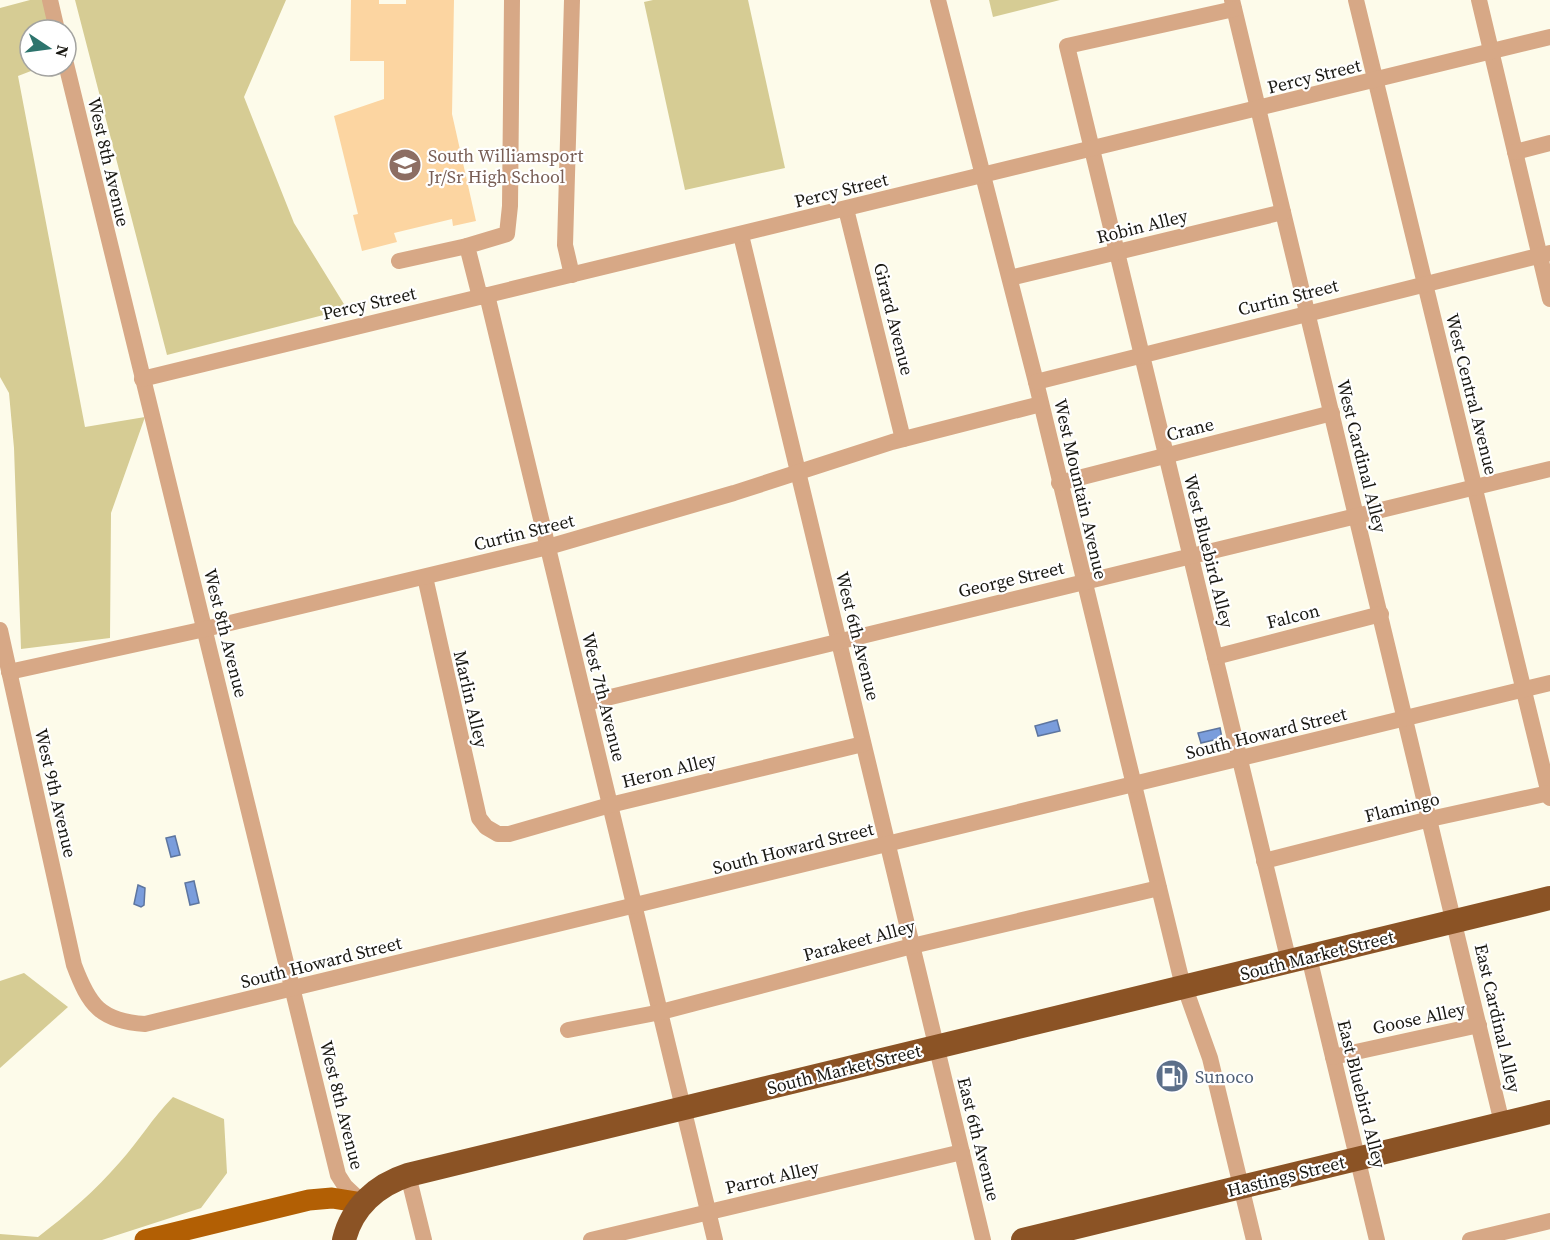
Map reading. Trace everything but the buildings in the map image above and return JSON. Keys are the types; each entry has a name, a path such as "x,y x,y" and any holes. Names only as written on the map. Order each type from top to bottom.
{"highway":[{"name":"South Market Street","path":"363,1203 383,1186 408,1175 1550,898"},
{"name":"Hastings Street","path":"1023,1240 1550,1112"},
{"path":"344,1240 350,1224 363,1203"}],"main road":[{"path":"145,1240 184,1235 309,1200 332,1198 363,1203"}],"street":[{"path":"50,0 54,18"},
{"path":"399,261 467,246 507,234 510,206 512,0"},
{"path":"572,0 565,244 572,275"},
{"name":"West Mountain Avenue","path":"938,0 1036,382 1083,582 1184,987 1210,1058 1254,1240"},
{"name":"West Central Avenue","path":"1356,0 1549,795"},
{"path":"1479,0 1515,152 1545,255 1550,299"},
{"name":"West Cardinal Alley","path":"1233,4 1455,921"},
{"name":"West Bluebird Alley","path":"1233,4 1067,46 1264,861 1299,959"},
{"name":"Percy Street","path":"142,379 1550,38"},
{"name":"West 8th Avenue","path":"69,78 338,1175 345,1186 363,1203"},
{"path":"1515,152 1550,143"},
{"name":"Girard Avenue","path":"846,209 903,439"},
{"name":"Robin Alley","path":"1010,278 1283,212"},
{"name":"West 6th Avenue","path":"741,235 936,1047"},
{"name":"West 7th Avenue","path":"467,246 483,296 548,547 715,1240"},
{"name":"Curtin Street","path":"1036,382 1308,312 1545,255"},
{"name":"Curtin Street","path":"9,672 205,629 548,547 903,439 1041,404"},
{"name":"Crane","path":"1059,483 1332,413"},
{"name":"George Street","path":"586,703 1550,469"},
{"name":"Marlin Alley","path":"425,577 479,818 486,827"},
{"name":"Falcon","path":"1215,657 1380,614"},
{"name":"West 9th Avenue","path":"0,630 74,965"},
{"name":"South Howard Street","path":"74,965 88,1000 110,1017 124,1022 145,1024 166,1020 1240,761 1550,683"},
{"name":"Heron Alley","path":"486,827 498,834 509,834 610,805 863,744"},
{"name":"Flamingo","path":"1264,861 1430,819 1549,795"},
{"name":"Parakeet Alley","path":"568,1030 661,1012 912,946 1159,888"},
{"name":"East Cardinal Alley","path":"1455,921 1502,1123"},
{"name":"East Bluebird Alley","path":"1299,959 1333,1057 1377,1240"},
{"name":"Goose Alley","path":"1333,1057 1479,1025"},
{"name":"East 6th Avenue","path":"936,1047 983,1240"},
{"name":"Parrot Alley","path":"591,1240 962,1152"},
{"path":"408,1175 424,1240"},
{"path":"1470,1240 1550,1221"}],"shaded area":[{"path":"30,0 43,0 47,18 18,18 18,78 85,427 145,417 111,513 110,638 21,649 14,448 9,393 0,377 0,8"},
{"path":"75,0 286,0 244,97 294,223 347,309 167,355"},
{"path":"653,0 748,0 785,168 685,190 644,2"},
{"path":"989,0 1060,0 993,17"},
{"path":"24,973 68,1007 0,1068 0,981"},
{"path":"173,1097 224,1119 227,1173 201,1208 102,1240 0,1240 0,1234 38,1237 60,1220 111,1173"}],"water":[{"path":"1057,720 1060,731 1038,736 1035,726"},
{"path":"1220,728 1222,738 1201,743 1198,733"},
{"path":"175,836 180,855 171,857 166,838"},
{"path":"194,881 199,903 190,905 185,883"},
{"path":"138,885 145,888 144,905 141,907 134,904"}],"place":[{"name":"South Williamsport Jr/Sr High School","path":"405,165"},
{"name":"Sunoco","path":"1172,1076"}]}
